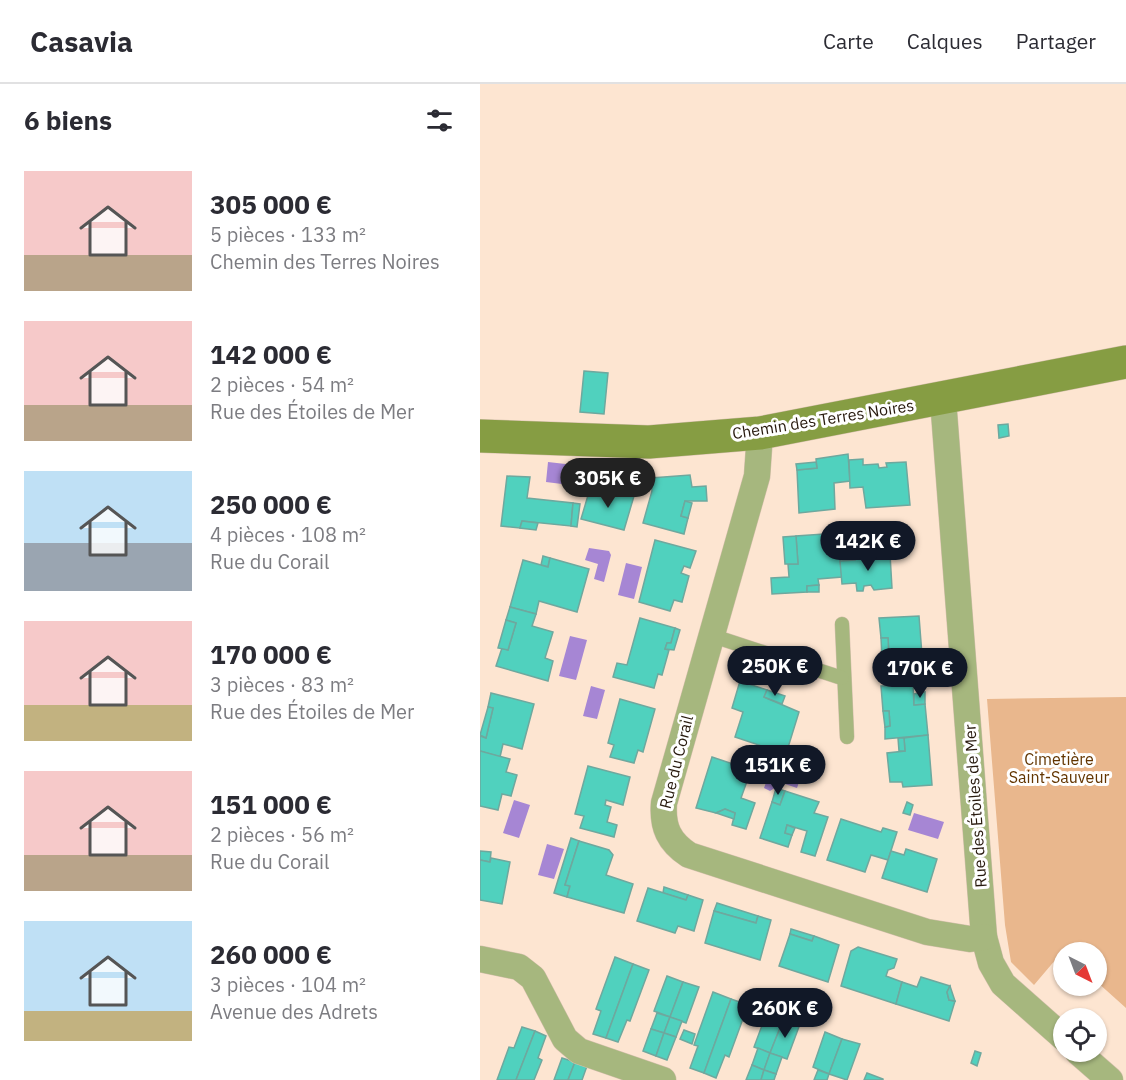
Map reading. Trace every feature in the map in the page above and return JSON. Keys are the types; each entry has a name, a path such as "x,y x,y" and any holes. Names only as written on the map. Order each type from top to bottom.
{"street":[{"name":"Chemin des Terres Noires","path":"480,436 649,442 760,433 1126,362"},
{"name":"Rue des Étoiles de Mer","path":"943,399 984,937 991,963 1004,984 1053,1028"},
{"name":"Rue du Corail","path":"760,433 757,476 664,803 663,816 668,835 678,848 689,855 927,932 970,939 984,937"},
{"path":"480,958 519,967 533,978 565,1039 579,1051 663,1080"},
{"path":"1089,1062 1110,1080"}],"lane":[{"path":"842,624 842,678 847,737"},
{"path":"710,635 842,678"}],"green space":[{"name":"Cimetière Saint-Sauveur","path":"1126,697 1126,1008 1107,991 1107,942 1053,942 1053,963 1034,985 1011,962 1005,925 987,699"}],"shaded area":[{"path":"548,462 583,466 581,491 569,490 570,485 546,482"},
{"path":"589,548 609,551 611,555 604,582 594,579 598,564 585,560"},
{"path":"626,563 642,567 634,599 618,595"},
{"path":"570,636 587,640 576,680 559,676"},
{"path":"591,686 605,690 597,719 583,716"},
{"path":"772,766 801,776 797,788 782,783 770,791 764,788"},
{"path":"514,800 530,805 519,838 503,833"},
{"path":"914,813 944,822 938,839 908,830"},
{"path":"547,844 564,849 554,879 538,875"}],"building":[{"path":"584,371 608,373 604,414 580,412"},
{"path":"1008,424 1009,436 999,438 998,425"},
{"path":"848,454 850,481 834,483 835,509 799,513 797,470 817,468 816,459"},
{"path":"863,459 863,465 878,464 879,468 887,467 886,463 906,462 910,505 866,508 863,487 850,488 849,460"},
{"path":"816,462 817,468 797,470 796,464"},
{"path":"690,475 692,487 706,486 707,501 685,501 681,516 688,518 684,534 643,523 652,491 651,478"},
{"path":"507,476 530,477 527,498 573,503 571,526 522,521 520,528 501,526"},
{"path":"605,488 634,496 624,530 581,519 589,492 603,496"},
{"path":"685,501 692,503 688,518 681,516"},
{"path":"573,503 580,504 577,527 571,526"},
{"path":"522,521 538,523 536,530 520,528"},
{"path":"824,534 825,550 839,549 842,577 818,579 819,585 807,586 807,592 772,594 771,578 789,577 788,564 798,564 796,536"},
{"path":"796,536 798,564 785,564 783,537"},
{"path":"655,540 696,551 690,568 684,566 681,573 689,576 682,602 674,600 670,611 639,602"},
{"path":"890,554 892,588 874,590 871,585 864,586 863,591 857,591 856,583 842,584 840,561 855,560 855,556"},
{"path":"543,556 550,558 548,567 541,565"},
{"path":"550,558 589,569 577,612 539,601 536,614 510,607 523,560 548,567"},
{"path":"819,585 819,592 807,592 807,586"},
{"path":"510,607 536,614 532,626 553,632 545,658 553,661 548,681 496,666 502,648 508,650 516,623 506,620"},
{"path":"919,616 923,668 890,670 888,638 881,638 879,618"},
{"path":"640,618 675,628 671,643 667,643 665,649 669,650 662,675 658,674 654,688 613,677 617,663 627,665"},
{"path":"506,620 516,623 508,650 498,648"},
{"path":"675,628 680,630 674,650 665,649 667,643 671,643"},
{"path":"881,638 888,638 889,657 882,658"},
{"path":"740,681 767,690 764,697 799,712 786,754 735,737 743,712 732,708"},
{"path":"913,685 914,705 925,704 928,735 885,739 885,727 890,726 889,711 883,711 881,686"},
{"path":"767,690 785,696 782,704 764,697"},
{"path":"925,692 925,704 914,705 914,694"},
{"path":"491,693 534,704 522,749 503,744 500,757 480,751 480,736 486,738 493,708 488,707"},
{"path":"620,699 655,709 643,752 638,750 634,763 610,757 614,745 608,743"},
{"path":"488,707 493,708 486,738 480,735"},
{"path":"883,711 889,711 890,726 885,727"},
{"path":"928,735 932,785 903,787 902,782 890,782 887,753 905,751 904,738"},
{"path":"898,738 904,738 905,751 899,751"},
{"path":"480,751 510,759 506,772 517,775 511,796 502,794 498,810 480,806"},
{"path":"712,757 751,770 741,798 755,803 746,829 732,825 735,813 725,809 716,813 696,808"},
{"path":"588,766 630,777 623,805 606,800 605,805 611,807 607,822 617,825 614,837 580,828 584,816 575,814"},
{"path":"776,788 785,791 780,805 772,802"},
{"path":"785,791 819,802 814,813 828,817 815,856 801,852 807,831 787,825 785,833 792,835 788,847 760,838 772,802 780,805"},
{"path":"907,802 913,805 910,815 903,813"},
{"path":"725,809 735,813 734,819 716,813"},
{"path":"841,819 881,832 883,828 897,832 888,860 871,855 865,872 827,860"},
{"path":"787,825 795,828 792,835 785,833"},
{"path":"571,838 579,841 565,885 570,886 567,897 554,893"},
{"path":"579,841 609,850 613,855 606,875 633,884 624,913 567,897 570,886 565,885"},
{"path":"906,849 937,859 927,892 882,878 891,851 904,855"},
{"path":"480,851 491,852 490,862 480,860"},
{"path":"491,858 510,862 502,904 480,900 480,860 490,862"},
{"path":"664,887 688,895 686,900 663,893"},
{"path":"648,888 686,900 688,895 703,900 694,931 678,926 675,933 637,921"},
{"path":"717,903 758,916 756,923 714,911"},
{"path":"714,911 756,923 758,916 771,920 760,960 705,943"},
{"path":"791,929 814,936 812,941 790,934"},
{"path":"790,934 812,941 814,936 839,945 828,982 779,966"},
{"path":"858,947 897,959 894,968 888,970 886,976 902,982 896,1004 841,986 851,951"},
{"path":"615,957 633,964 606,1038 593,1034 601,1011 596,1009"},
{"path":"633,964 649,970 630,1021 627,1020 618,1042 606,1038"},
{"path":"667,976 683,982 670,1017 654,1011"},
{"path":"921,977 950,986 947,992 949,1000 955,1001 949,1021 896,1004 902,982 917,987"},
{"path":"683,982 699,987 686,1023 670,1017"},
{"path":"950,986 955,1001 949,1000 947,992"},
{"path":"713,992 731,999 704,1073 690,1068 698,1046 694,1045"},
{"path":"731,999 748,1005 729,1057 725,1055 716,1078 704,1073"},
{"path":"767,1012 784,1018 770,1053 754,1047"},
{"path":"657,1013 670,1017 664,1033 651,1029"},
{"path":"670,1017 682,1021 676,1037 664,1033"},
{"path":"784,1018 800,1024 787,1059 770,1053"},
{"path":"522,1027 535,1031 516,1080 497,1080 509,1047 514,1048"},
{"path":"651,1029 664,1033 656,1056 643,1051"},
{"path":"684,1030 695,1034 692,1044 680,1039"},
{"path":"535,1031 546,1036 538,1058 542,1060 534,1080 516,1080"},
{"path":"825,1032 842,1039 829,1074 813,1067"},
{"path":"664,1033 676,1037 667,1060 656,1056"},
{"path":"842,1039 860,1044 847,1080 829,1074"},
{"path":"758,1048 770,1053 764,1070 752,1065"},
{"path":"975,1051 981,1053 977,1066 971,1063"},
{"path":"770,1053 782,1057 776,1074 764,1070"},
{"path":"562,1058 575,1062 568,1080 554,1080"},
{"path":"575,1062 587,1066 582,1080 568,1080"},
{"path":"752,1065 764,1070 761,1080 746,1080"},
{"path":"764,1070 776,1074 774,1080 761,1080"},
{"path":"818,1070 829,1074 827,1080 814,1080"},
{"path":"867,1073 883,1079 883,1080 864,1080"}]}
